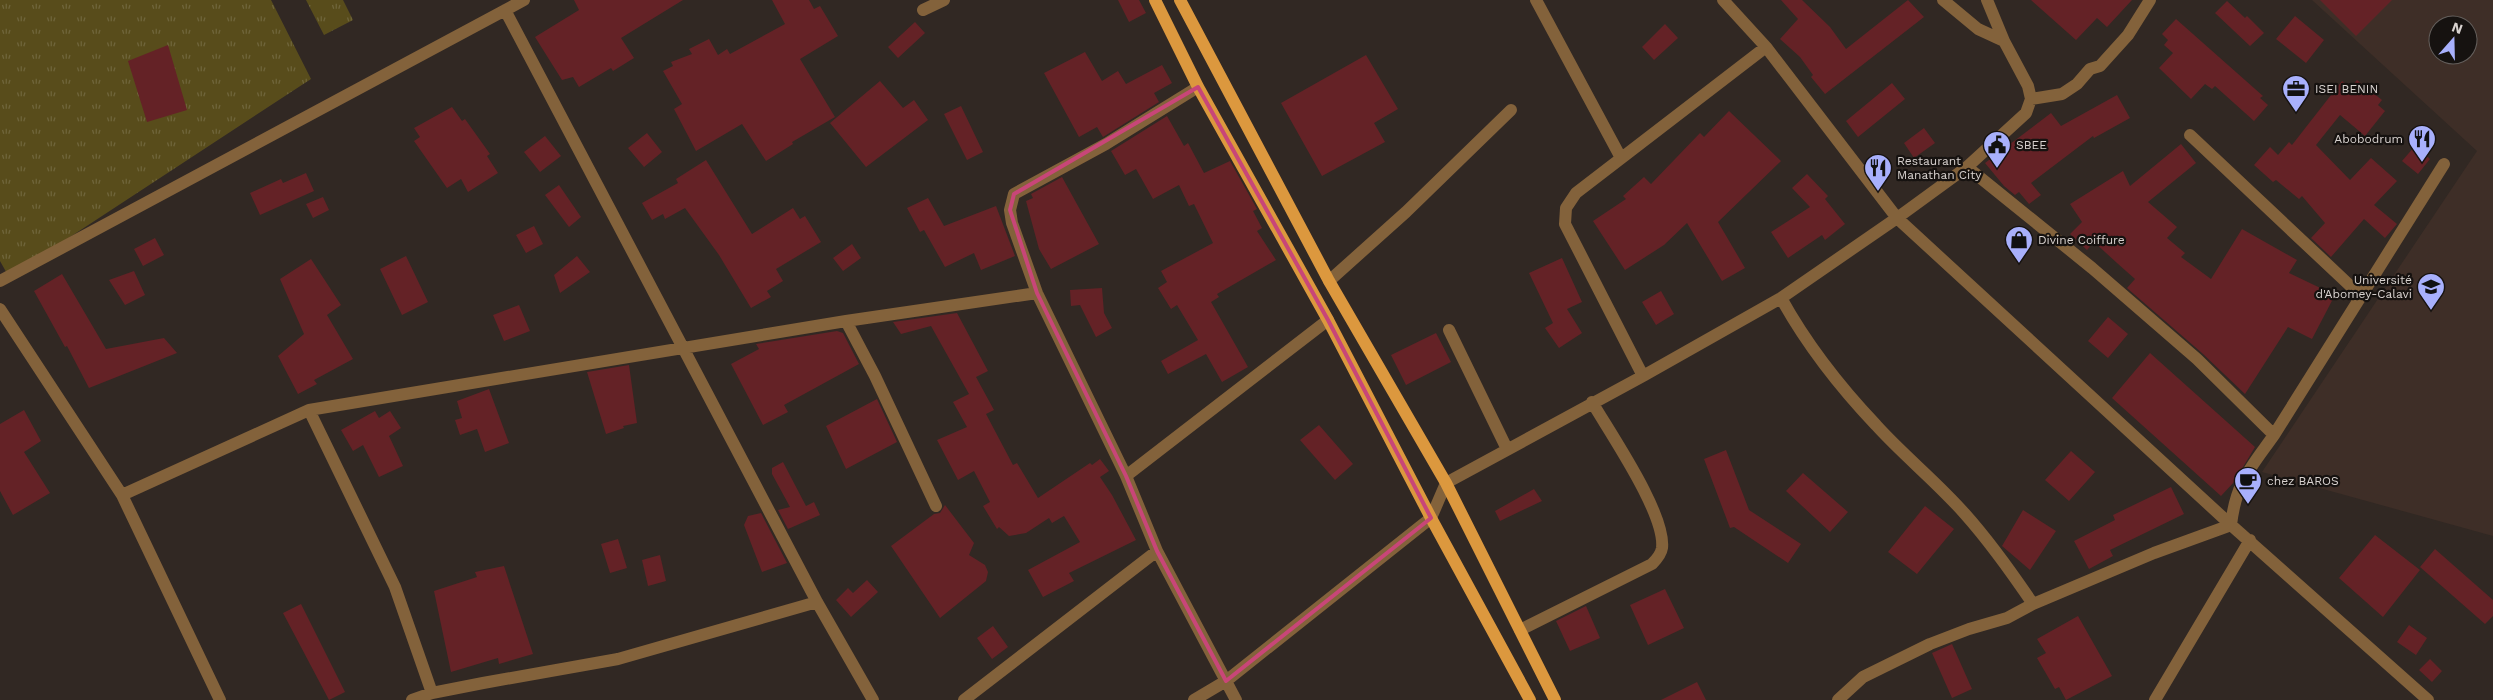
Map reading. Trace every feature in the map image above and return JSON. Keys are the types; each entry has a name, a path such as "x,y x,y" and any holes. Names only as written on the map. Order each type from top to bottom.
{"main road":[{"path":"1155,0 1198,87 1328,320 1431,518 1530,700"},
{"path":"1180,0 1329,281 1446,483 1555,700"}],"street":[{"path":"0,281 524,0"},
{"path":"923,10 944,0"},
{"path":"1536,0 1621,158"},
{"path":"1723,0 1766,47 1897,218 2231,525 2428,700"},
{"path":"1943,0 1978,29 2004,41"},
{"path":"1194,700 1226,682 1431,518 1446,483 1643,376 1781,298 1897,218 1967,166 2026,113 2031,99 2028,86 2004,41 1987,0"},
{"path":"2031,99 2062,94 2077,84 2090,69 2100,66 2128,35 2150,0"},
{"path":"505,10 817,602 873,700"},
{"path":"1643,376 1565,224 1566,208 1576,193 1766,47"},
{"path":"1198,87 1106,144 1014,194 1010,210 1012,223 1037,293 1126,476 1157,551 1236,700"},
{"path":"1329,281 1406,212 1512,110"},
{"path":"2190,136 2361,296"},
{"path":"2231,525 2234,499 2244,478 2274,435 2444,164"},
{"path":"1967,166 2092,268 2197,359 2274,435"},
{"path":"122,495 309,410 846,321 1037,293"},
{"path":"1781,298 1799,330 1836,379 1877,426 1965,513 2007,565 2033,604"},
{"path":"0,309 122,495 220,700"},
{"path":"1126,476 1328,320"},
{"path":"846,321 875,376 936,506"},
{"path":"1448,330 1507,449"},
{"path":"1520,630 1652,564 1659,557 1662,548 1661,534 1645,490 1592,402"},
{"path":"309,410 395,587 432,693"},
{"path":"1838,700 1863,677 1899,659 1951,636 2007,618 2033,604 2154,553 2231,525"},
{"path":"2155,700 2250,540"},
{"path":"964,700 1157,551"},
{"path":"412,700 432,693 618,659 817,602"}],"highlighted area":[{"path":"1198,87 1328,320 1431,518 1226,681 1157,551 1126,476 1037,293 1010,210 1014,194"}],"shaded area":[{"name":"Université d'Abomey-Calavi","path":"2312,0 2493,0 2493,536 2262,472 2477,151"}],"green space":[{"path":"0,0 271,0 311,79 9,277 0,261"},
{"path":"306,0 343,0 353,20 324,35"}],"building":[{"path":"574,0 683,0 621,38 634,58 613,71 611,68 579,87 573,77 562,80 535,37 579,10"},
{"path":"772,0 809,0 814,9 820,6 838,36 800,59 835,117 792,142 793,144 766,161 742,124 696,151 674,109 682,104 663,71 673,66 671,62 692,54 689,49 709,39 718,55 727,49 730,54 785,24"},
{"path":"1118,0 1139,0 1146,13 1129,22"},
{"path":"1781,0 1802,0 1830,27 1846,49 1908,0 1924,17 1825,94 1811,77 1813,75 1800,57 1780,39 1798,19"},
{"path":"2031,0 2132,0 2107,27 2097,18 2076,40"},
{"path":"2320,0 2392,0 2356,36"},
{"path":"2227,1 2245,18 2247,16 2264,33 2250,46 2215,13"},
{"path":"2295,16 2324,40 2306,63 2276,39"},
{"path":"2176,19 2263,96 2260,98 2268,105 2254,121 2215,86 2212,89 2205,84 2191,99 2159,68 2173,53 2164,45 2168,40 2162,34"},
{"path":"915,22 925,33 898,58 888,47"},
{"path":"1665,24 1678,38 1654,60 1642,47"},
{"path":"168,45 187,110 147,122 128,61"},
{"path":"1085,52 1102,81 1118,71 1126,84 1162,65 1172,83 1154,93 1159,102 1103,137 1097,127 1079,137 1044,73"},
{"path":"1366,55 1398,109 1374,123 1385,142 1322,176 1281,103"},
{"path":"2357,80 2382,100 2378,105 2385,111 2365,136 2340,115 2316,145 2350,180 2371,158 2397,181 2374,205 2397,224 2385,238 2364,219 2331,257 2311,238 2325,223 2302,196 2299,199 2276,180 2273,182 2254,165 2270,147 2278,155 2289,142 2292,145 2342,81 2351,87"},
{"path":"880,81 903,108 914,100 928,120 866,167 830,123"},
{"path":"1892,83 1905,99 1858,137 1846,121"},
{"path":"2117,95 2130,118 2094,138 2093,136 2031,183 2041,195 2029,204 2019,192 2015,195 2004,186 1985,163 2051,113 2061,126"},
{"path":"961,106 983,152 967,160 944,114"},
{"path":"452,107 462,121 465,119 490,154 487,156 498,173 468,192 461,179 447,188 414,141 420,137 414,128"},
{"path":"1729,111 1781,161 1718,222 1745,268 1722,281 1687,223 1664,245 1625,270 1593,221 1626,199 1623,196 1644,177 1651,184 1700,133 1704,137"},
{"path":"1167,116 1184,146 1188,143 1204,173 1230,161 1257,209 1253,211 1262,228 1257,231 1276,260 1217,294 1219,297 1211,302 1248,367 1222,382 1206,354 1168,374 1161,361 1198,340 1177,305 1171,309 1158,288 1167,282 1161,271 1213,243 1194,204 1189,206 1179,185 1153,199 1136,169 1125,175 1111,151"},
{"path":"1924,128 1935,143 1914,158 1904,143"},
{"path":"647,133 662,152 644,167 628,148"},
{"path":"545,136 561,156 540,172 524,152"},
{"path":"2181,144 2196,163 2148,202 2177,227 2167,238 2185,253 2181,257 2211,279 2242,229 2297,260 2289,273 2335,295 2312,339 2288,327 2245,394 2202,353 2127,288 2135,279 2094,242 2087,250 2070,234 2082,222 2070,204 2123,171 2130,186"},
{"path":"2415,146 2430,159 2418,174 2402,161"},
{"path":"706,160 752,234 793,208 800,219 805,216 821,242 776,269 783,281 767,291 771,297 751,308 719,255 685,208 665,219 663,214 652,220 642,203 678,183 676,179"},
{"path":"306,173 314,191 260,215 250,193 281,179 283,183"},
{"path":"1807,174 1828,196 1825,199 1845,224 1825,240 1822,235 1788,258 1771,232 1810,207 1792,188"},
{"path":"1062,177 1099,244 1051,269 1039,249 1026,201 1033,198 1031,194"},
{"path":"559,185 581,217 569,227 545,195"},
{"path":"323,197 329,210 313,218 306,204"},
{"path":"928,198 944,226 996,206 1015,256 981,270 974,253 945,267 924,230 920,232 907,208"},
{"path":"534,226 543,244 526,253 516,235"},
{"path":"155,238 164,255 143,266 134,249"},
{"path":"852,244 861,258 843,271 833,258"},
{"path":"406,256 428,302 402,315 380,269"},
{"path":"577,256 590,272 560,293 554,275"},
{"path":"1562,258 1582,302 1567,309 1582,333 1559,348 1545,328 1553,323 1529,273"},
{"path":"311,259 341,305 327,315 353,359 314,380 317,384 298,394 278,356 304,334 280,279"},
{"path":"134,271 145,295 125,305 109,280"},
{"path":"62,274 106,349 164,338 177,353 89,388 67,346 65,347 34,291"},
{"path":"1102,288 1104,313 1112,328 1096,337 1080,305 1071,306 1070,290"},
{"path":"1661,291 1674,314 1656,325 1642,302"},
{"path":"519,305 530,331 504,341 493,315"},
{"path":"957,313 988,371 976,377 994,410 986,414 1013,465 1017,463 1038,498 1090,463 1092,465 1100,459 1109,471 1100,477 1136,540 1069,573 1074,581 1043,597 1028,570 1080,542 1064,516 1052,523 1049,518 1026,533 1009,536 999,527 997,529 983,506 990,502 974,471 958,480 937,440 967,427 953,402 969,394 931,326 901,334 893,322"},
{"path":"2108,317 2128,334 2108,358 2088,341"},
{"path":"837,331 843,333 859,364 784,405 788,412 763,425 731,364 759,349 756,344"},
{"path":"1436,333 1451,362 1406,385 1391,355"},
{"path":"2150,353 2255,447 2234,482 2221,496 2112,398"},
{"path":"629,365 637,423 623,426 624,428 606,434 587,372"},
{"path":"489,389 509,443 485,452 477,429 460,435 455,420 462,418 457,401"},
{"path":"877,399 897,442 846,469 826,426"},
{"path":"24,410 41,441 24,452 50,493 13,515 0,491 0,424"},
{"path":"375,411 379,418 390,411 401,428 389,436 403,466 379,477 363,445 353,451 341,430"},
{"path":"1319,425 1353,464 1335,480 1300,440"},
{"path":"1726,450 1749,510 1801,544 1788,563 1734,527 1730,528 1704,459"},
{"path":"2071,451 2095,472 2069,501 2045,480"},
{"path":"783,462 806,506 814,502 820,515 788,529 778,510 790,507 772,474 772,468"},
{"path":"1803,473 1848,512 1830,532 1786,491"},
{"path":"2171,487 2184,514 2110,550 2113,556 2089,569 2074,541 2115,520 2113,515"},
{"path":"1534,489 1542,501 1500,521 1495,511"},
{"path":"945,505 974,543 969,555 985,565 988,572 986,581 940,618 891,546 934,514 940,513"},
{"path":"1925,506 1954,529 1917,574 1888,552"},
{"path":"2023,510 2056,531 2030,570 2002,546"},
{"path":"761,513 787,563 762,572 744,525 748,516"},
{"path":"2375,535 2420,570 2383,617 2339,578"},
{"path":"618,539 627,568 610,573 601,544"},
{"path":"2435,549 2493,600 2493,616 2485,624 2420,567"},
{"path":"660,555 666,581 648,586 642,560"},
{"path":"504,566 533,654 499,664 498,658 451,672 434,591 477,577 475,572"},
{"path":"867,580 878,592 851,617 836,600 848,588 853,593"},
{"path":"1665,589 1684,628 1648,645 1630,605"},
{"path":"301,604 345,692 329,700 283,613"},
{"path":"1586,606 1600,638 1570,651 1556,621"},
{"path":"2078,616 2112,676 2066,700 2059,687 2055,689 2037,658 2046,653 2037,639"},
{"path":"2409,625 2427,638 2416,655 2397,642"},
{"path":"993,626 1008,647 992,659 977,638"},
{"path":"1952,644 1972,689 1952,698 1932,653"},
{"path":"2430,659 2442,671 2432,682 2419,670"},
{"path":"1697,682 1706,700 1661,700"}],"place":[{"name":"ISEI BENIN","path":"2296,113"},
{"name":"Abobodrum","path":"2422,163"},
{"name":"SBEE","path":"1997,169"},
{"name":"Restaurant Manathan City","path":"1878,192"},
{"name":"Divine Coiffure","path":"2019,264"},
{"name":"Université d'Abomey-Calavi","path":"2431,311"},
{"name":"chez BAROS","path":"2248,505"}]}
